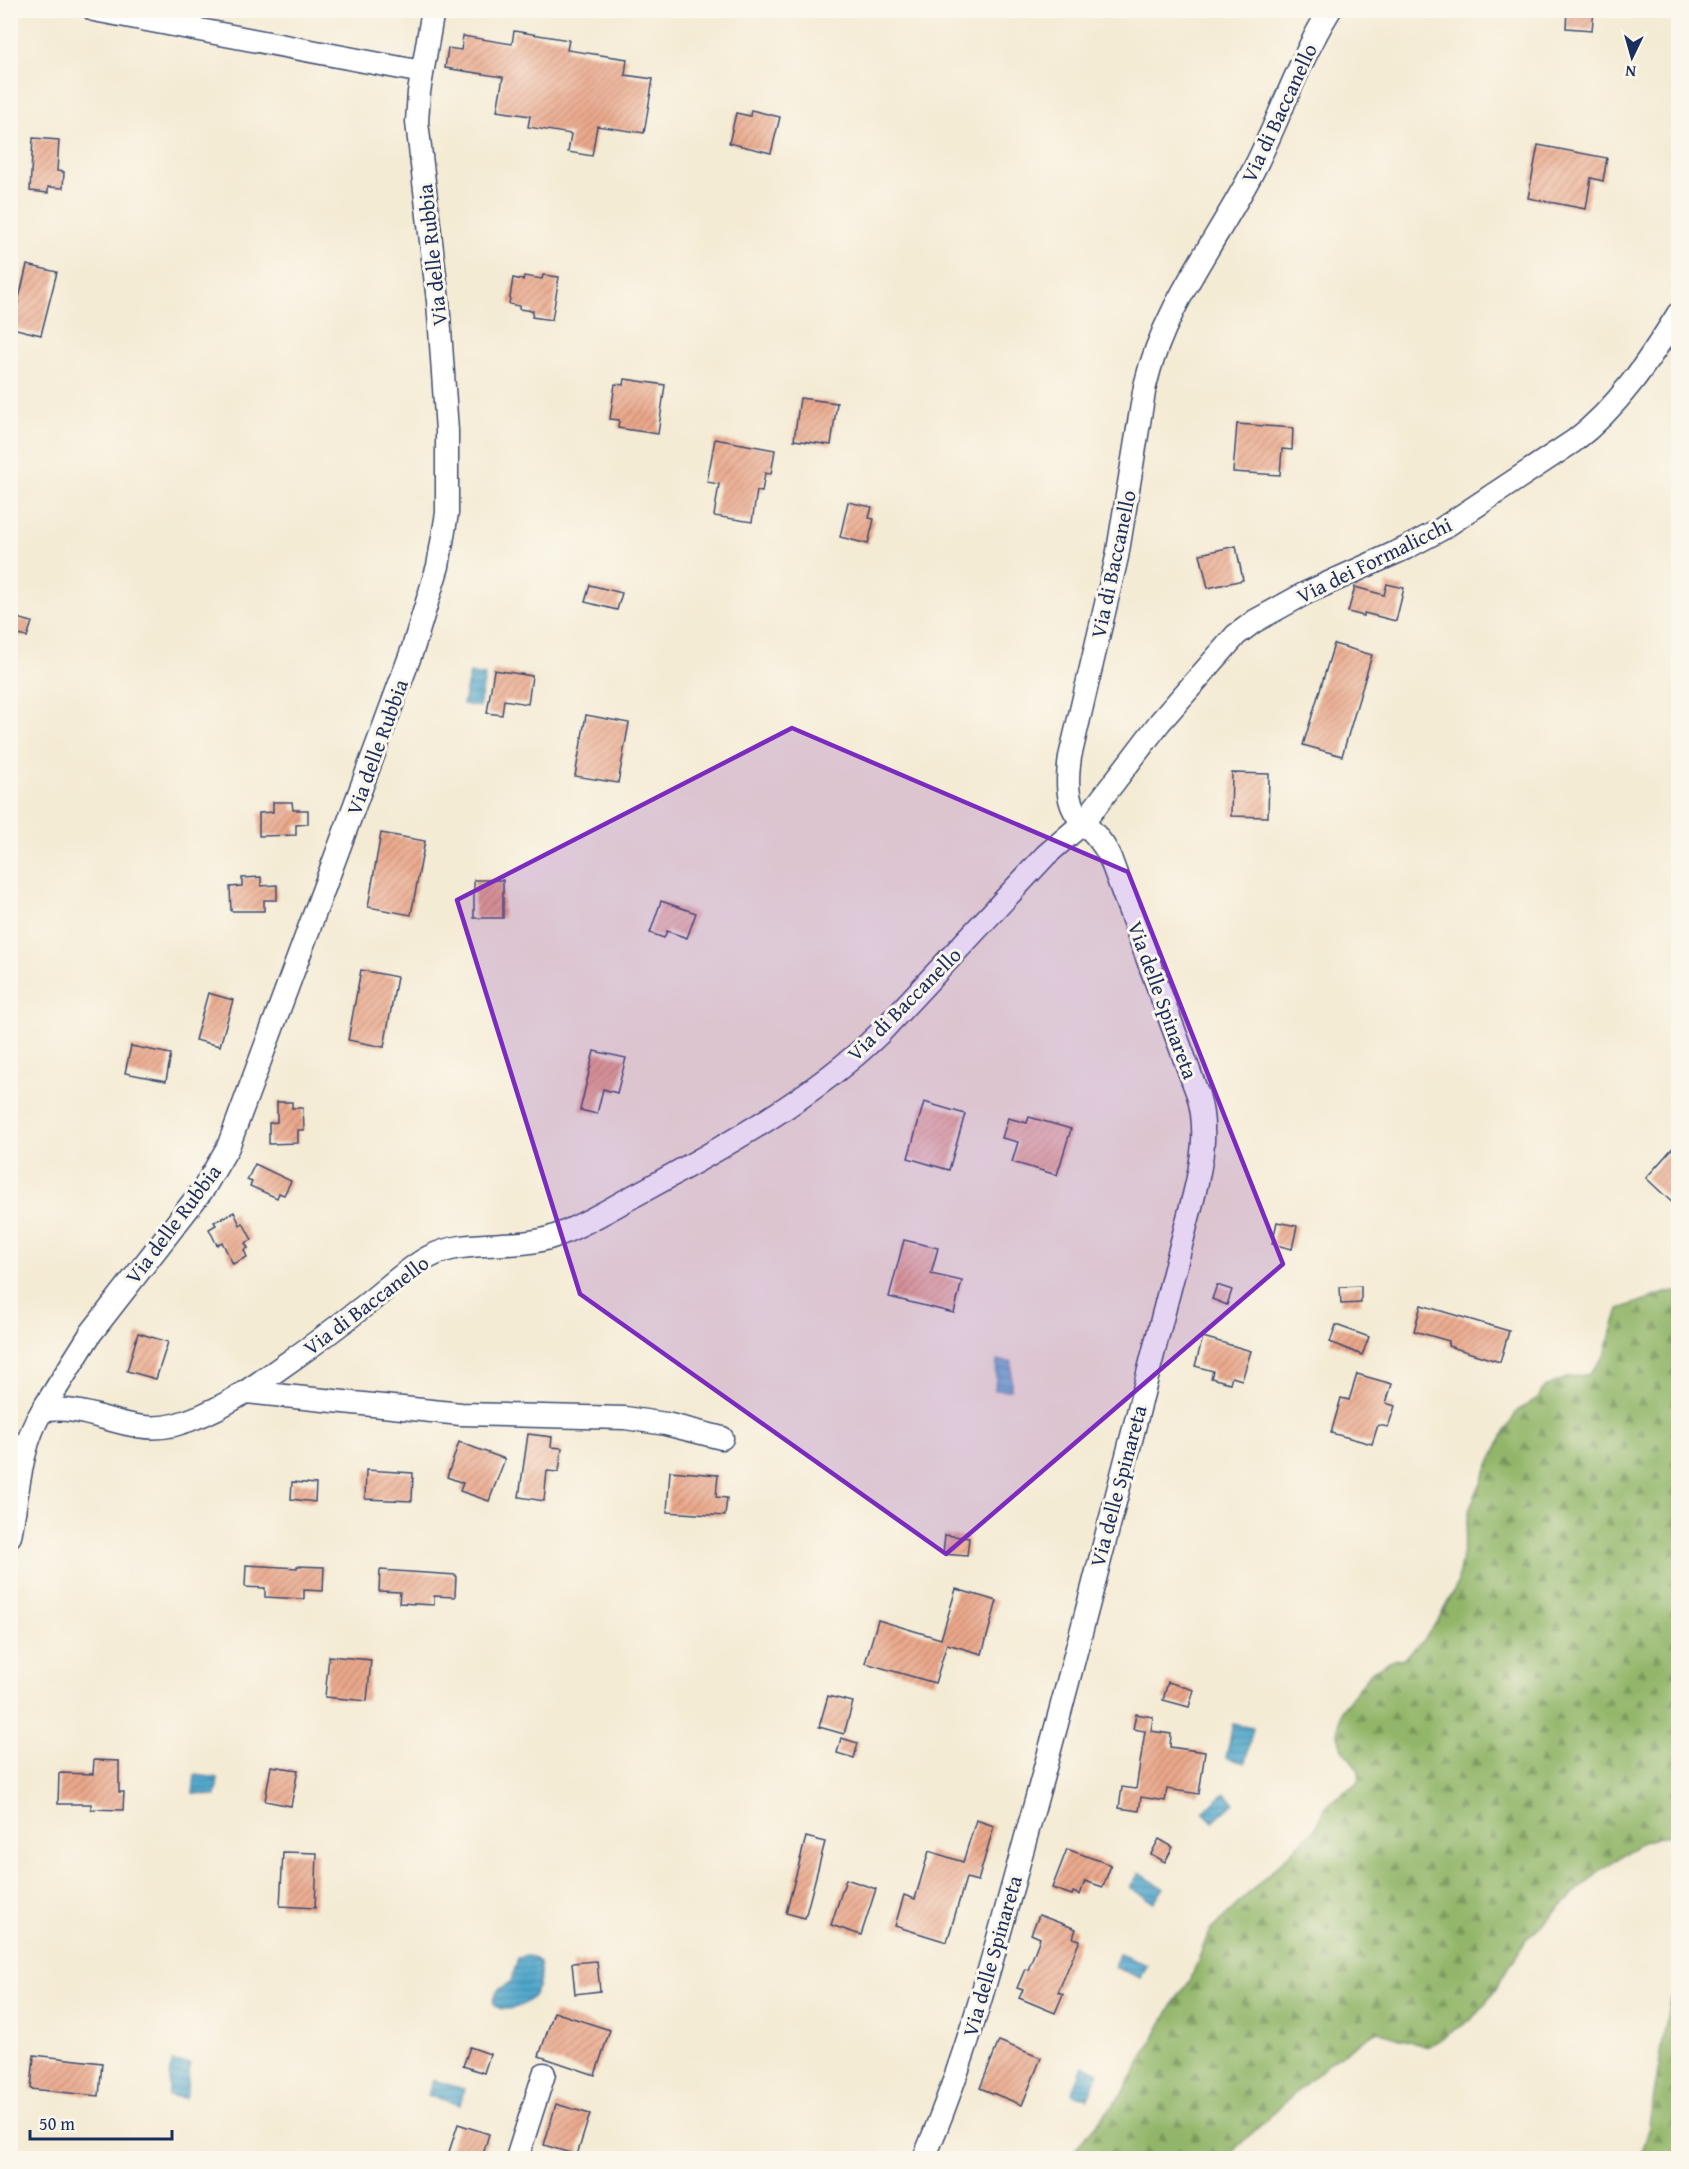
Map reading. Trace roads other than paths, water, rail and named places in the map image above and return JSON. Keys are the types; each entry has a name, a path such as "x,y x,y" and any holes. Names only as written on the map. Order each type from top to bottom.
{"street":[{"path":"94,10 422,72"},
{"name":"Via delle Rubbia","path":"42,1411 96,1326 192,1204 226,1152 413,648 433,587 446,522 448,458 437,283 418,132 418,102 433,10"},
{"name":"Via di Baccanello","path":"42,1411 71,1409 137,1426 160,1427 211,1412 246,1392 326,1336 428,1258 450,1250 524,1244 556,1236 682,1170 776,1113 832,1074 868,1044 1046,855 1083,823 1070,800 1068,786 1070,757 1115,568 1145,386 1152,361 1173,308 1247,181 1294,77 1330,10"},
{"name":"Via dei Formalicchi","path":"1083,823 1160,722 1236,635 1255,621 1304,594 1406,548 1440,530 1574,441 1614,404 1657,347 1678,314"},
{"name":"Via delle Spinareta","path":"924,2158 964,2055 989,1972 1069,1676 1194,1195 1202,1156 1203,1116 1198,1095 1109,855 1099,838 1083,823"},
{"path":"246,1392 469,1414 625,1418 660,1423 722,1438"},
{"path":"10,1536 27,1443 42,1411"},
{"path":"517,2158 544,2074"}],"water":[{"path":"470,673 485,676 479,707 463,704"},
{"path":"997,1361 1012,1362 1011,1390 995,1390"},
{"path":"1233,1724 1253,1728 1245,1763 1226,1758"},
{"path":"195,1775 218,1778 216,1796 193,1793"},
{"path":"1225,1793 1234,1803 1213,1822 1203,1812"},
{"path":"1139,1873 1163,1888 1154,1902 1130,1888"},
{"path":"1119,1954 1147,1965 1141,1978 1114,1967"},
{"path":"533,1957 539,1963 540,1980 535,1993 516,2008 497,2007 493,2002 496,1993 511,1981 518,1958"},
{"path":"172,2062 190,2064 186,2098 168,2096"},
{"path":"1083,2066 1098,2072 1088,2099 1072,2094"},
{"path":"433,2080 464,2089 460,2105 428,2095"}]}
